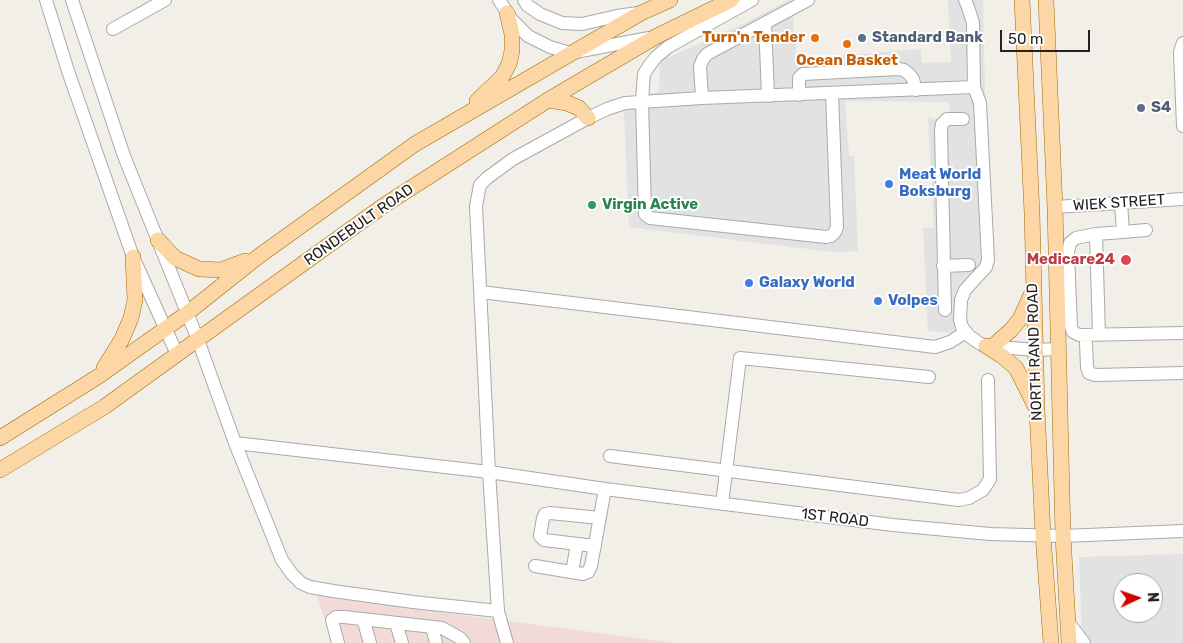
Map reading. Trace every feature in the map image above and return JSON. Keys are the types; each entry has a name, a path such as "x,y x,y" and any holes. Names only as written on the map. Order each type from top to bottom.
{"main road":[{"path":"0,438 99,376 186,314 259,256 415,144 570,53 641,13 670,0"},
{"name":"RONDEBULT ROAD","path":"0,470 104,407 383,206 548,100 657,36 731,0"},
{"path":"1014,0 1023,37"},
{"name":"NORTH RAND ROAD","path":"1022,0 1032,203 1037,409 1043,535 1051,643"},
{"name":"NORTH RAND ROAD","path":"1046,0 1063,536 1069,643"},
{"path":"462,116 502,77 509,64 512,52 512,34 507,14"},
{"path":"548,100 567,103 579,108 588,118"},
{"path":"158,240 175,258 199,269 221,270 259,256"},
{"path":"99,376 122,339 131,318 135,300 133,257"},
{"path":"1033,288 1020,320 1011,330 989,346 1016,368 1037,409"}],"street":[{"path":"46,0 68,71 133,257 177,354"},
{"path":"72,0 124,156 198,340 235,442 282,560 301,583 310,587 413,602 498,611"},
{"path":"112,29 165,0"},
{"path":"499,0 507,14 528,36 550,47 570,53 657,36"},
{"path":"524,0 527,5 540,14 562,24 582,24 641,13"},
{"path":"752,0 668,47 656,57 644,74 642,101 645,214 647,216 826,237 835,232 837,227 832,94"},
{"path":"702,98 700,66 708,54 808,0"},
{"path":"965,0 972,23 974,88 980,103 988,260 986,267 965,290 961,300 960,320 966,332 979,343 989,346 1036,350 1058,349"},
{"path":"764,23 768,96"},
{"path":"1183,43 1180,52 1183,126"},
{"path":"799,95 799,78 803,74 898,69 904,70 909,74 913,79 916,90"},
{"path":"507,643 498,611 489,472 476,206 480,185 513,159 588,118 625,103 702,98 974,88"},
{"path":"945,310 941,130 942,124 948,120 963,119"},
{"name":"WIEK STREET","path":"1054,207 1183,198"},
{"path":"1121,203 1123,232"},
{"path":"1146,230 1096,234 1076,238 1070,243 1068,252 1071,327 1073,332 1079,335 1183,333"},
{"path":"1096,234 1099,336"},
{"path":"944,266 969,265"},
{"path":"481,292 935,347 950,342 966,332"},
{"path":"1086,343 1087,367 1089,373 1095,375 1183,373"},
{"path":"722,504 740,358 929,377"},
{"path":"610,456 959,500 969,498 983,490 990,479 988,380"},
{"name":"1ST ROAD","path":"235,442 489,472 606,489 893,525 990,534 1063,536 1183,531"},
{"path":"535,566 583,574 588,572 606,489"},
{"path":"595,546 544,540 540,536 542,518 545,514 550,513 600,518"},
{"path":"572,572 577,544"},
{"path":"338,643 332,623 334,618 344,617 442,628 460,638 464,643"},
{"path":"363,619 370,643"},
{"path":"1068,622 1084,643"},
{"path":"396,623 402,643"},
{"path":"432,627 436,643"}],"shaded area":[{"path":"791,0 797,59 921,49 922,63 951,62 948,0 983,0 989,267 972,273 955,303 956,333 928,331 923,228 934,228 928,117 951,123 949,102 845,101 849,156 854,156 858,251 833,252 629,227 624,112 615,99 659,92 660,63 667,58 743,24"},
{"path":"1183,554 1183,643 1082,643 1079,557"},
{"path":"317,596 675,643 333,643"}],"place":[{"name":"Turn'n Tender","path":"815,38"},
{"name":"Standard Bank","path":"862,38"},
{"name":"Ocean Basket","path":"847,44"},
{"name":"S4","path":"1141,108"},
{"name":"Meat World Boksburg","path":"889,184"},
{"name":"Virgin Active","path":"592,205"},
{"name":"Medicare24","path":"1126,260"},
{"name":"Galaxy World","path":"749,283"},
{"name":"Volpes","path":"878,301"}]}
